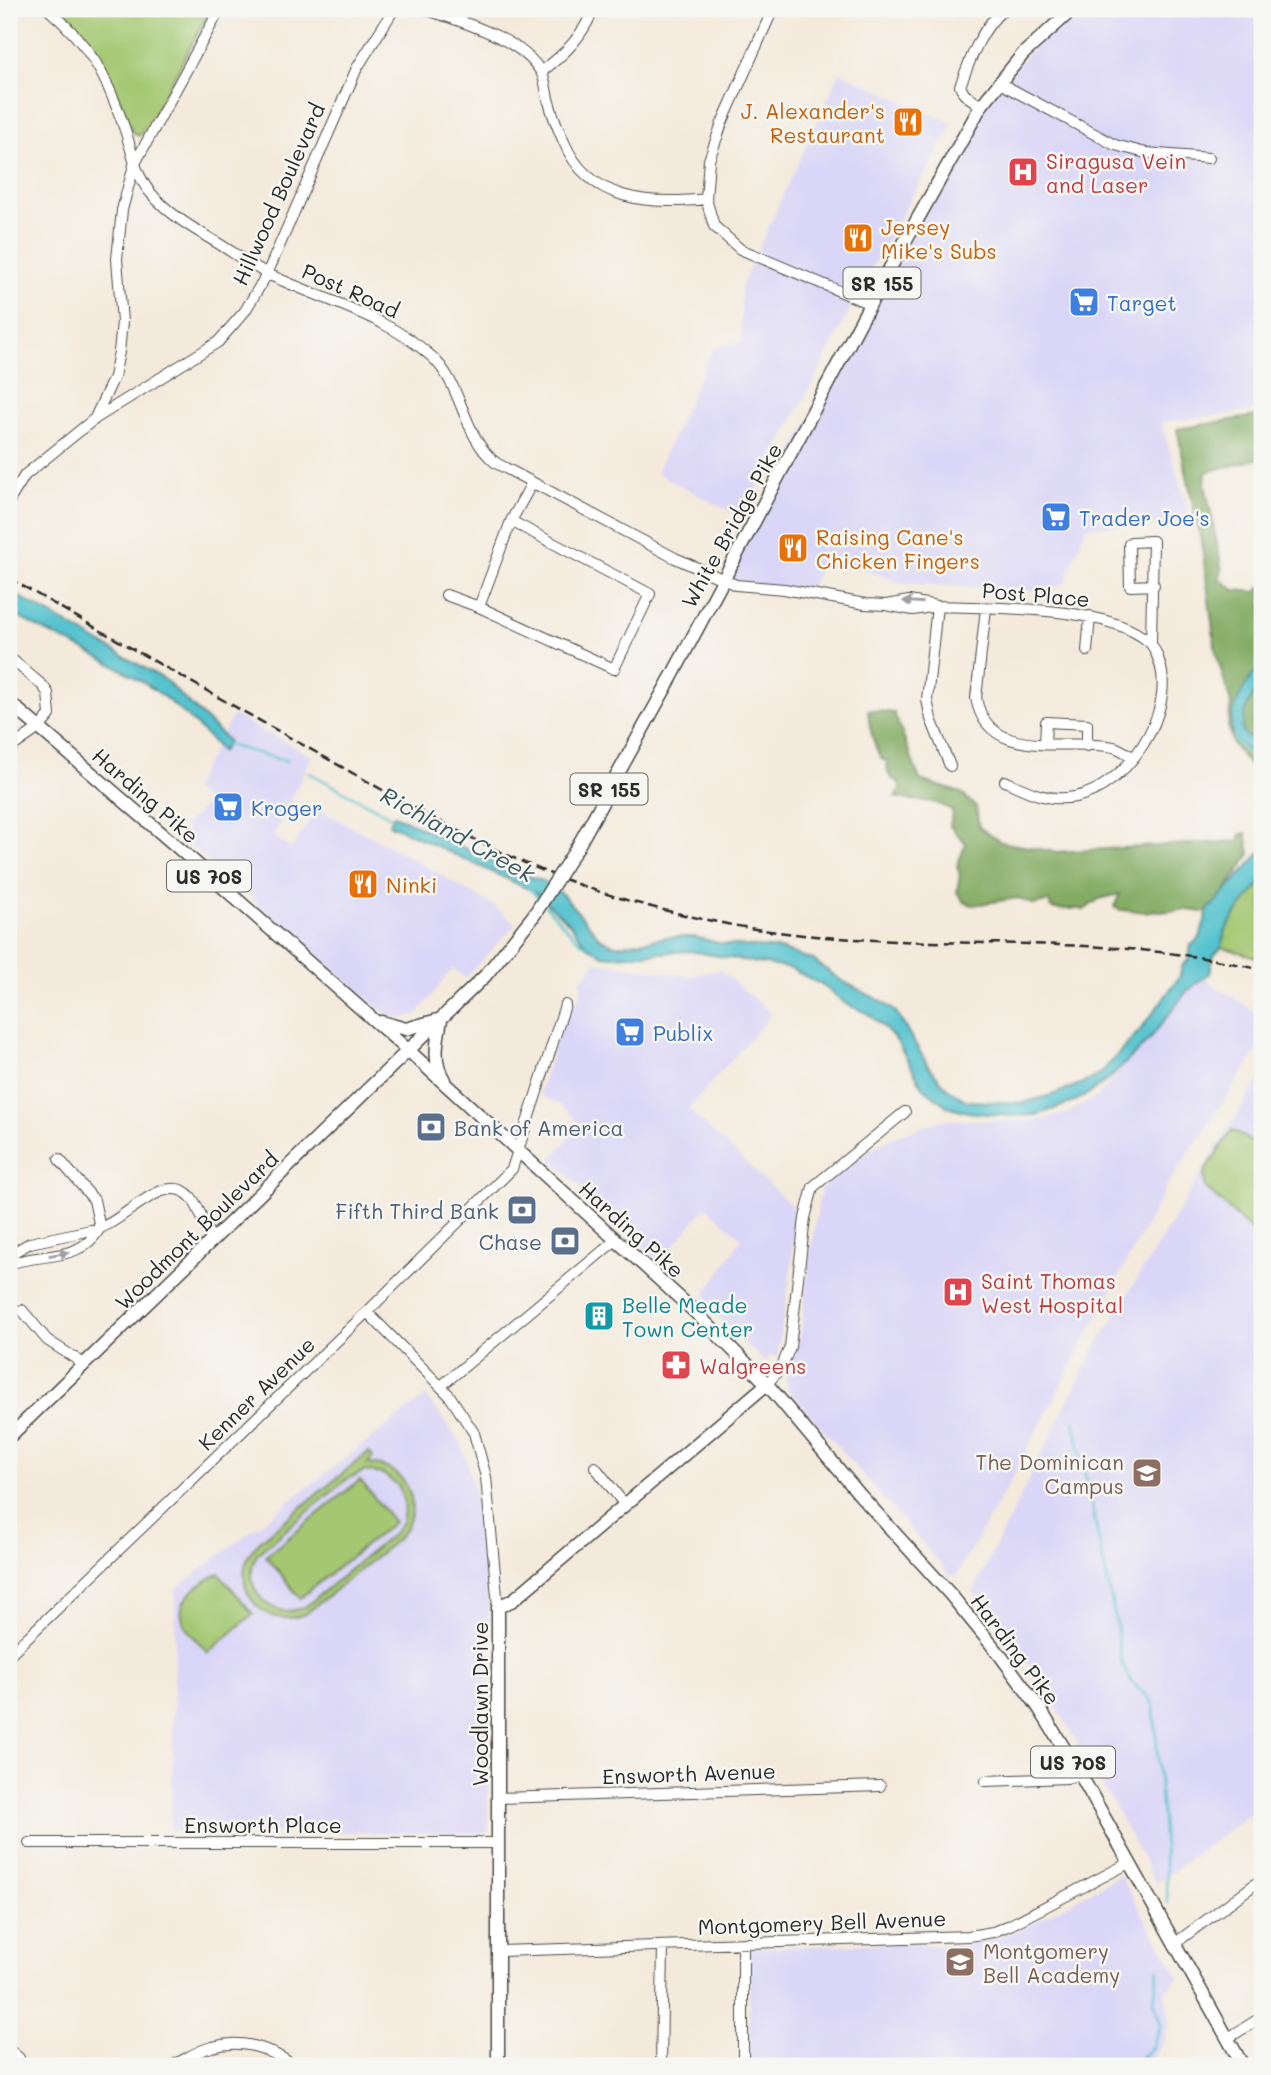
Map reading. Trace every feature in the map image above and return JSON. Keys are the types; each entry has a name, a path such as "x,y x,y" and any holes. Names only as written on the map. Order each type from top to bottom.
{"main road":[{"name":"White Bridge Pike","path":"409,1051 485,976 534,915 578,846 870,304 981,106 1023,54 1073,9"},
{"name":"Harding Pike","path":"9,702 409,1051 693,1311 767,1384 812,1439 950,1594 1040,1708 1080,1774 1174,1944"},
{"path":"373,1019 406,1029 441,1019 436,1057 442,1077 450,1089"},
{"name":"Woodmont Boulevard","path":"9,1437 409,1051"},
{"name":"Woodlawn Drive","path":"498,2066 498,1607 513,1600 767,1384"},
{"name":"US 70S","path":"1174,1944 1243,2066"}],"street":[{"name":"Post Road","path":"48,9 91,52 125,128 134,165 148,189 165,207 190,227 267,274 392,328 432,357 448,379 473,434 486,454 506,470 723,580"},
{"path":"93,421 114,377 119,352 122,322 117,259 122,210 134,165 220,9"},
{"name":"Hillwood Boulevard","path":"9,501 25,475 93,421 218,342 245,311 267,274 357,68 394,9"},
{"path":"425,9 507,42 522,51 541,72 565,146 585,173 611,193 635,199 674,202 706,199"},
{"path":"541,72 568,51 594,9"},
{"path":"773,9 709,160 706,199 714,226 740,249 870,304"},
{"path":"981,106 964,94 960,86 973,52 992,18 1004,9"},
{"path":"998,82 1115,145 1146,153 1209,158"},
{"path":"479,607 512,521 532,483"},
{"path":"446,595 479,607 614,669 650,594 512,521"},
{"path":"1004,782 1042,798 1077,797 1102,787 1133,757 1147,738 1163,695 1160,665 1151,643 1154,585 1153,541 1131,542 1130,586 1154,585"},
{"name":"Post Place","path":"723,580 736,585 784,589 850,602 913,610 937,606 1090,616 1116,624 1151,643"},
{"path":"937,606 927,700 931,719 950,766"},
{"path":"986,608 976,691 979,712 988,726 1005,739 1113,747 1133,757"},
{"path":"1087,651 1090,616"},
{"path":"9,657 48,693 50,715 39,728 9,749"},
{"path":"1045,744 1046,722 1087,724 1087,746"},
{"name":"Kenner Avenue","path":"9,1655 368,1312 512,1170 565,1005"},
{"path":"767,1384 782,1366 790,1347 805,1218 813,1187 905,1112"},
{"path":"9,1264 77,1251 94,1238 100,1228 94,1199 59,1159"},
{"path":"9,1255 30,1243 100,1228 112,1223 150,1196 173,1189 192,1198 213,1241"},
{"path":"441,1386 616,1240"},
{"path":"22,1310 47,1340 84,1364"},
{"path":"368,1312 441,1386 468,1421 481,1453 486,1477 498,1607"},
{"path":"595,1467 625,1505"},
{"path":"986,1781 1067,1778 1080,1774"},
{"name":"Ensworth Avenue","path":"498,1798 880,1786"},
{"name":"Ensworth Place","path":"29,1843 498,1843"},
{"name":"Montgomery Bell Avenue","path":"499,1951 969,1936 993,1932 1129,1863"},
{"path":"1174,1944 1262,1880"},
{"path":"743,1944 743,2066"},
{"path":"660,2066 663,1945"},
{"path":"1228,2038 1262,2017"},
{"path":"172,2066 211,2047 249,2043 274,2052 294,2066"},
{"path":"9,2050 19,2058 20,2066"}],"shaded area":[{"path":"1079,9 1262,9 1262,410 1161,422 1192,523 1086,527 1065,583 1042,591 901,583 863,569 828,568 822,565 807,593 723,580 969,126 1041,37"},
{"path":"840,72 953,124 863,283 741,517 656,473 713,348 741,343 741,287"},
{"path":"233,715 312,756 273,836 291,849 317,809 402,853 494,906 516,924 465,978 453,968 417,1015 391,1019 192,847 185,826 208,802 192,789"},
{"path":"596,962 691,976 720,970 772,1014 688,1109 794,1208 792,1263 777,1357 768,1356 766,1363 707,1307 706,1293 742,1238 706,1207 660,1262 551,1159 580,1125 562,1106 539,1094 565,1013 581,995 581,980"},
{"name":"Saint Thomas West Hospital","path":"1200,976 1262,1016 1262,1044 1167,1186 1007,1487 956,1576 949,1574 788,1389 785,1379 800,1339 811,1245 821,1189 855,1159 893,1137 942,1120 1033,1121 1068,1113 1098,1096"},
{"name":"The Dominican Campus","path":"1262,1074 1262,1805 1156,1884 1039,1677 973,1592 1092,1353"},
{"path":"426,1396 462,1445 480,1513 489,1605 488,1833 171,1831 176,1589"},
{"name":"Montgomery Bell Academy","path":"1120,1875 1179,1977 1165,1991 1169,2024 1164,2041 1147,2066 749,2066 749,1948 896,1943 961,1947 1021,1930"}],"green space":[{"path":"58,9 211,9 149,124 139,136 132,132 112,81 94,50"},
{"path":"1262,415 1262,458 1206,472 1205,484 1222,570 1219,579 1235,590 1256,592 1262,586 1262,799 1260,783 1233,745 1228,726 1231,703 1216,653 1202,546 1177,429"},
{"path":"868,710 894,713 920,780 961,793 976,807 979,827 1001,842 1055,852 1239,841 1241,834 1246,833 1250,854 1218,902 1208,912 1154,910 1148,913 1122,910 1114,907 1120,894 1099,899 1084,910 1055,909 1051,908 1049,901 1034,905 1018,898 973,905 964,902 957,892 960,875 957,866 966,843 950,826 953,811 930,802 895,797 900,789 899,782 890,776 886,760 882,760 876,748 870,730"},
{"path":"1262,882 1262,959 1222,947 1231,922"},
{"path":"1232,1130 1262,1148 1262,1214 1251,1230 1205,1187 1204,1173"},
{"path":"369,1452 373,1457 367,1464 382,1466 394,1472 404,1481 410,1492 410,1517 405,1529 395,1541 307,1613 290,1618 274,1616 261,1609 251,1598 245,1585 245,1569 250,1554 261,1540","holes":["365,1471 383,1474 399,1486 405,1506 402,1522 394,1533 305,1607 292,1611 269,1606 255,1589 252,1578 258,1553 347,1479"]},
{"path":"360,1480 394,1522 300,1598 266,1556"},
{"path":"219,1573 253,1614 208,1653 186,1627 182,1609 189,1594"}],"water":[{"path":"9,591 164,679 228,741 222,752 172,703 153,689 119,668 9,612"},
{"path":"1262,670 1262,686 1250,700 1242,730 1247,737 1262,736 1262,754 1246,749 1237,741 1232,732 1232,721 1247,684 1254,673"},
{"path":"394,815 511,870 543,881 562,894 600,938 613,945 667,937 695,937 722,944 779,949 813,960 842,981 896,1012 929,1067 947,1088 967,1101 1023,1103 1055,1094 1090,1080 1102,1072 1141,1029 1180,976 1182,966 1189,959 1191,945 1200,938 1208,910 1262,851 1262,882 1231,922 1222,947 1214,955 1210,973 1187,991 1148,1041 1110,1078 1073,1102 1037,1115 1010,1116 968,1112 947,1106 923,1087 896,1040 878,1022 867,1013 846,1004 827,988 792,969 690,951 603,955 587,946 569,923 535,892 389,824"}],"waterway":[{"name":"Richland Creek","path":"1234,735 1235,741 1246,752 1253,752"},
{"name":"Richland Creek","path":"223,744 287,761"},
{"name":"Richland Creek","path":"308,772 395,819"},
{"name":"Richland Creek","path":"529,888 538,898"},
{"name":"Richland Creek","path":"545,905 585,945"},
{"path":"1074,1421 1122,1663 1132,1682 1147,1695 1154,1707 1168,1903"},
{"path":"1133,2066 1151,2048 1161,2025 1154,2001 1158,1969"}],"railway":[{"path":"9,578 450,827 546,872 613,896 727,924 794,934 1129,949 1196,957 1262,970"}],"place":[{"name":"J. Alexander's Restaurant","path":"908,122"},
{"name":"Siragusa Vein and Laser","path":"1023,172"},
{"name":"Jersey Mike's Subs","path":"858,238"},
{"name":"Target","path":"1084,302"},
{"name":"Trader Joe's","path":"1056,517"},
{"name":"Raising Cane's Chicken Fingers","path":"793,548"},
{"name":"Kroger","path":"228,807"},
{"name":"Ninki","path":"363,884"},
{"name":"Publix","path":"630,1032"},
{"name":"Bank of America","path":"431,1127"},
{"name":"Fifth Third Bank","path":"522,1210"},
{"name":"Chase","path":"565,1241"},
{"name":"Saint Thomas West Hospital","path":"958,1292"},
{"name":"Belle Meade Town Center","path":"599,1316"},
{"name":"Walgreens","path":"676,1365"},
{"name":"The Dominican Campus","path":"1147,1473"},
{"name":"Montgomery Bell Academy","path":"960,1962"}]}
